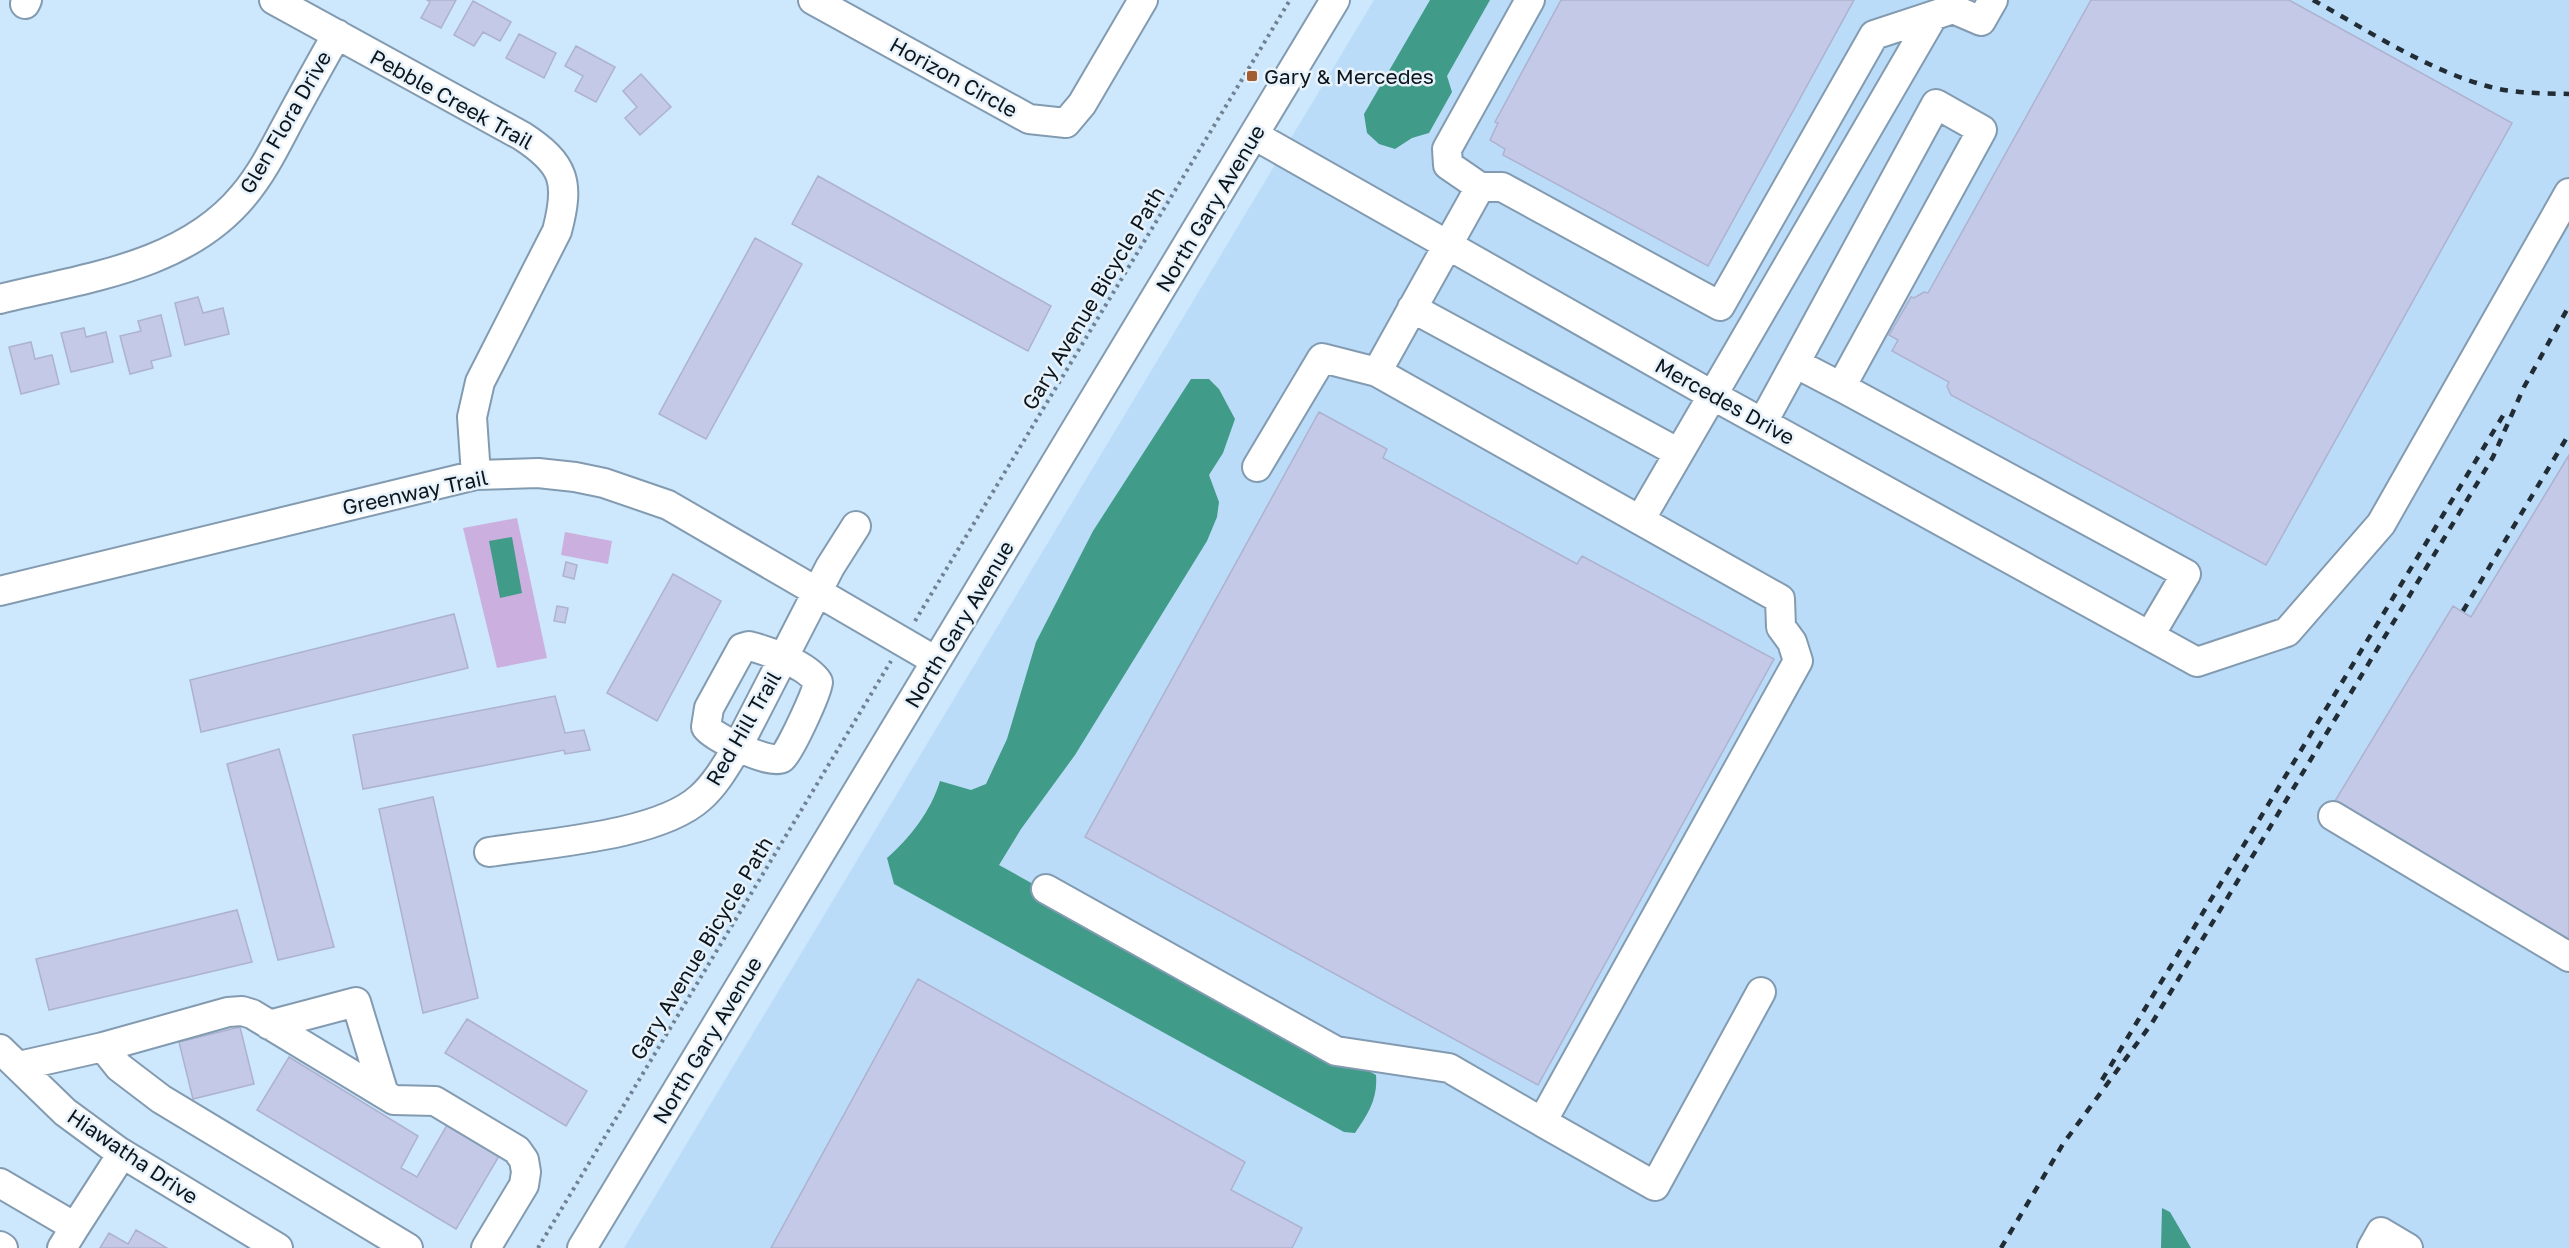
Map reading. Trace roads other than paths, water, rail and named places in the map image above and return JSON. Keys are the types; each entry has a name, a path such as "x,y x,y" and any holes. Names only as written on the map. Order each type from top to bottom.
{"street":[{"name":"Pebble Creek Trail","path":"274,0 522,135 544,151 571,176 557,231 480,382 472,417 476,475"},
{"name":"Horizon Circle","path":"813,0 1029,119 1066,123 1082,104 1143,0"},
{"name":"North Gary Avenue","path":"582,1248 1335,0"},
{"path":"1530,0 1447,149 1448,165 1480,187 1502,187 1720,306 1874,35 1953,9 1981,21 1993,0"},
{"path":"1640,520 1933,16"},
{"name":"Glen Flora Drive","path":"0,300 137,264 170,251 210,228 243,196 261,172 336,34"},
{"path":"1763,422 1935,104 1982,130 1841,387"},
{"name":"Mercedes Drive","path":"1254,135 1712,395 2198,662 2287,632 2381,524 2569,193"},
{"path":"1377,372 1480,187"},
{"path":"1412,308 1679,453"},
{"path":"1257,467 1322,358 1377,372 1780,599 1781,627 1792,642 1798,661 1542,1122"},
{"path":"1795,363 2186,574 2150,635"},
{"name":"Greenway Trail","path":"0,591 476,475 538,473 575,477 649,497 704,523 936,661"},
{"name":"Red Hill Trail","path":"489,852 644,827 675,816 701,798 722,772 738,746 818,592 856,526"},
{"path":"749,646 783,658 814,676 818,682 813,699 782,758 771,761 709,732 705,719 709,708 742,648 749,646"},
{"path":"2333,816 2569,957"},
{"path":"1046,889 1336,1051 1449,1068 1655,1186 1761,992"},
{"path":"269,1025 356,1002 384,1094"},
{"path":"9,1058 103,1047 228,1012 242,1011 384,1094 405,1102 435,1101 509,1144 524,1160 526,1172 524,1185 486,1248"},
{"path":"103,1047 119,1067 161,1099 409,1248"},
{"name":"Hiawatha Drive","path":"9,1058 65,1112 122,1154 278,1248"},
{"path":"0,1182 68,1237 122,1154"},
{"path":"2372,1248 2381,1232 2408,1248"}],"railway":[{"path":"2313,0 2419,59 2464,79 2507,90 2569,94"},
{"path":"2001,1248 2063,1144 2152,1023 2493,457 2524,387 2569,306"},
{"path":"2102,1080 2507,409"},
{"path":"2463,611 2569,434"}],"place":[{"name":"Gary & Mercedes","path":"1252,76"}]}
